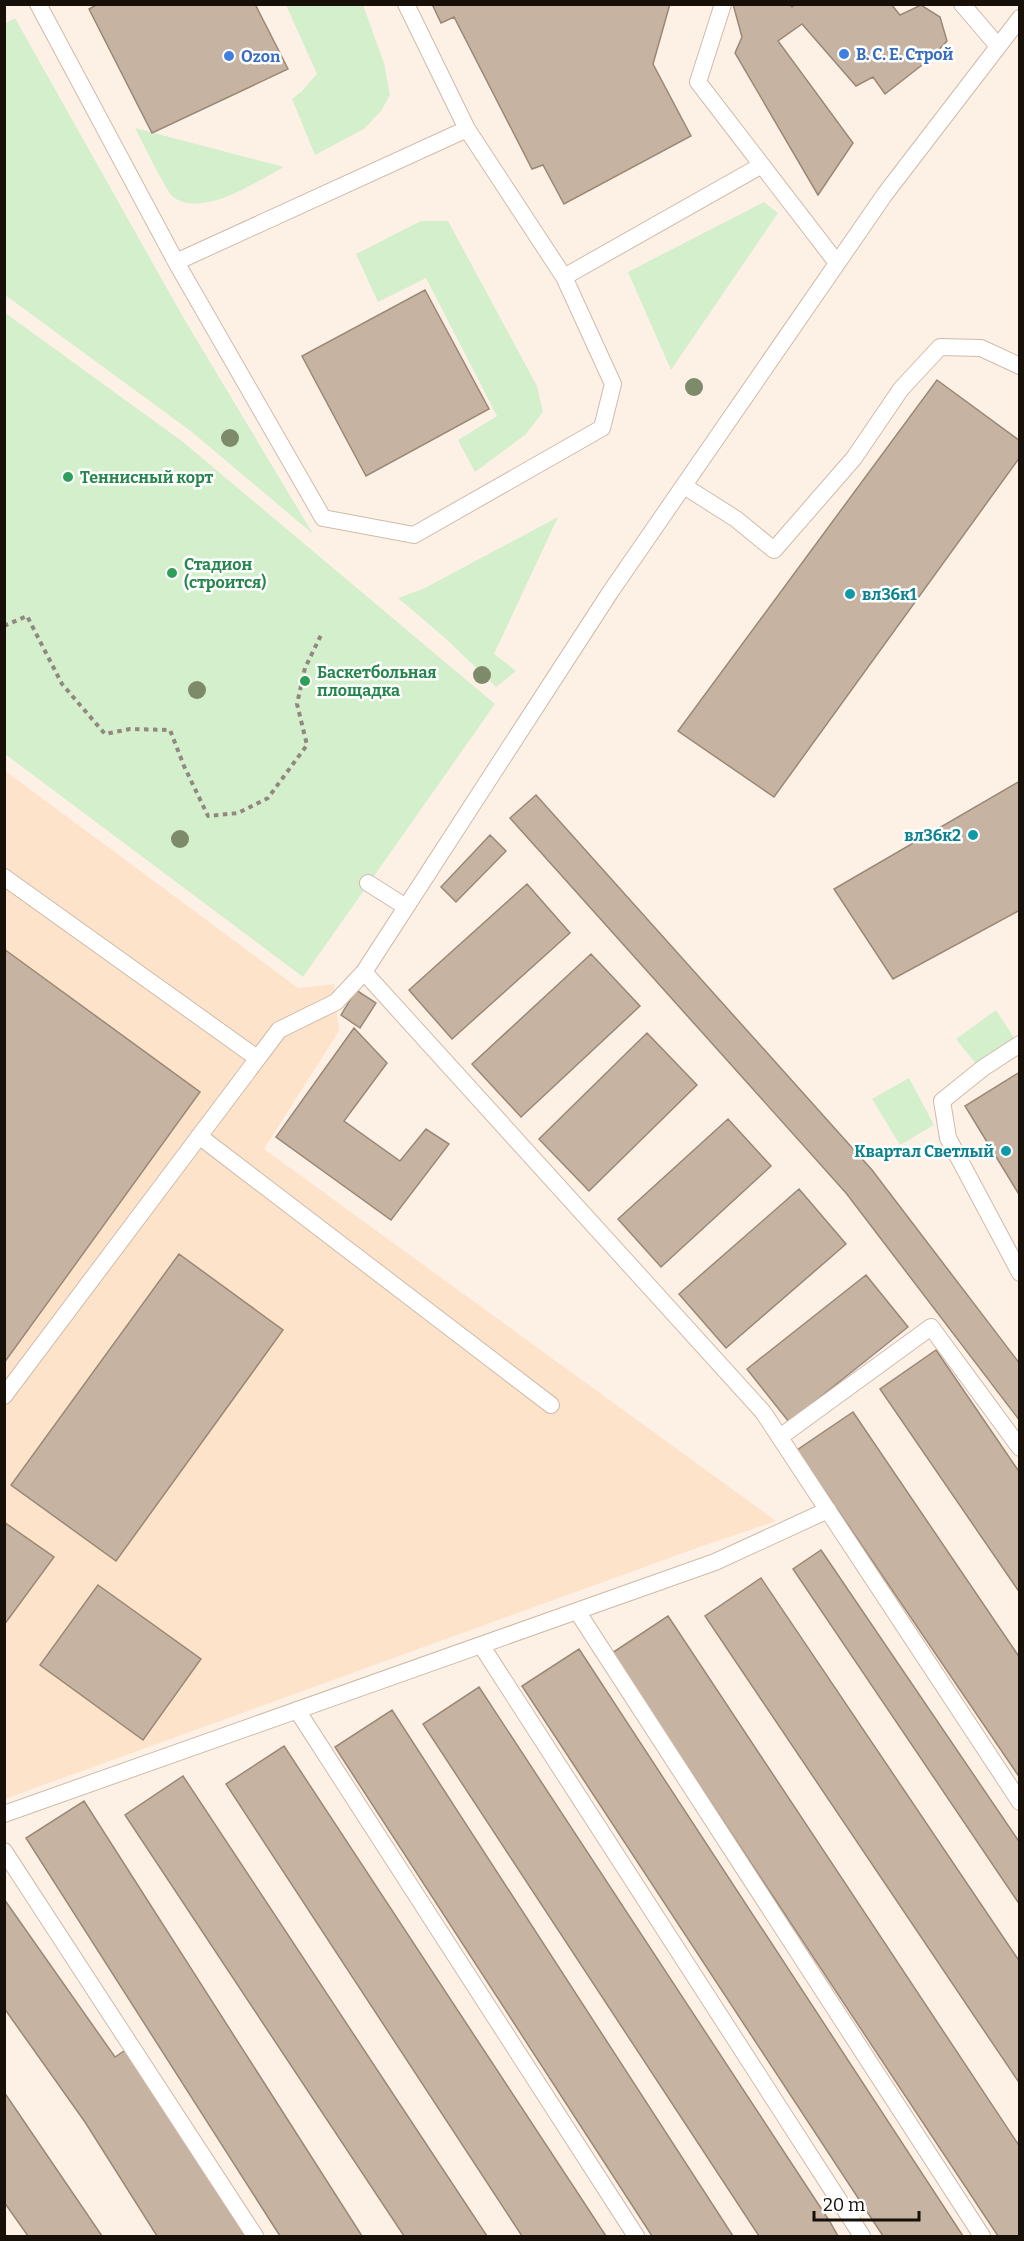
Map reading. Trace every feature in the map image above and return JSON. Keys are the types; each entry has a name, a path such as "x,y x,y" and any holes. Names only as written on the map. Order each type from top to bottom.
{"lane":[{"path":"38,4 176,262 323,518 414,535 602,428 613,384 564,277 467,129 406,4"},
{"path":"723,4 698,82 837,263"},
{"path":"962,4 997,45"},
{"path":"4,1396 279,1030 336,1002 364,972 611,591 885,194 997,45 1020,18"},
{"path":"176,262 467,129"},
{"path":"564,277 762,165"},
{"path":"684,486 736,519 774,550 854,458 901,389 940,347 981,348 1020,366"},
{"path":"4,877 257,1058"},
{"path":"368,884 406,907"},
{"path":"364,972 764,1412 1020,1802"},
{"path":"1020,1044 983,1068 942,1101 948,1138 1020,1273"},
{"path":"199,1136 551,1405"},
{"path":"780,1437 931,1327 1020,1448"},
{"path":"4,1814 715,1562 828,1510"},
{"path":"577,1611 982,2236"},
{"path":"481,1645 862,2236"},
{"path":"297,1710 636,2236"},
{"path":"4,1851 255,2236"}],"path":[{"path":"4,626 27,616 62,684 105,734 130,729 170,730 208,816 238,813 268,798 307,745 297,704 305,668 321,635"}],"shaded area":[{"path":"4,770 298,988 334,984 339,1031 264,1149 776,1521 5,1799"}],"green space":[{"path":"286,5 363,5 384,63 390,95 381,111 364,129 315,155 292,99 317,74"},
{"path":"15,18 183,317 313,534 192,432 5,295 4,24"},
{"path":"135,128 284,167 245,188 214,201 199,204 185,203 170,193"},
{"path":"764,202 778,213 671,370 628,272"},
{"path":"421,221 448,221 537,386 543,412 526,434 475,472 458,440 497,416 426,278 378,302 356,254"},
{"name":"Стадион (строится)","path":"4,312 183,442 495,704 303,977 5,754"},
{"path":"558,517 494,654 516,671 496,687 444,637 398,598 423,589"},
{"path":"996,1010 1015,1039 976,1064 956,1039"},
{"path":"909,1078 934,1125 900,1145 872,1099"}],"building":[{"path":"98,4 255,4 288,69 152,133 89,9"},
{"path":"432,4 670,4 653,64 691,136 564,204 543,165 532,169 454,17 441,23"},
{"path":"733,4 789,4 792,7 795,4 891,4 900,15 921,5 940,17 947,41 931,58 885,94 873,77 856,86 802,24 778,41 853,143 818,195 735,53 742,37"},
{"path":"425,290 489,409 366,476 302,356"},
{"name":"вл36к1","path":"937,380 1020,441 1020,457 774,797 678,731"},
{"name":"вл36к2","path":"1020,781 1020,910 893,979 834,889"},
{"path":"536,795 872,1170 1020,1364 1020,1421 846,1193 510,818"},
{"path":"490,835 506,851 456,902 441,887"},
{"path":"527,884 570,933 452,1039 409,990"},
{"path":"4,949 200,1092 4,1363"},
{"path":"591,954 640,1006 521,1117 472,1064"},
{"path":"356,990 376,1003 360,1028 341,1015"},
{"path":"354,1028 387,1063 344,1121 400,1161 426,1129 449,1144 391,1220 276,1137"},
{"path":"647,1033 697,1085 589,1191 539,1139"},
{"name":"Квартал Светлый","path":"1020,1072 1020,1196 965,1106"},
{"path":"728,1119 771,1166 661,1267 618,1219"},
{"path":"799,1189 846,1244 726,1348 679,1294"},
{"path":"179,1254 283,1330 116,1561 11,1485"},
{"path":"866,1275 908,1327 789,1422 747,1369"},
{"path":"936,1350 1020,1473 1020,1593 880,1389"},
{"path":"853,1412 1020,1658 1020,1778 797,1450"},
{"path":"4,1522 54,1557 4,1625"},
{"path":"821,1550 1020,1843 1020,1905 793,1569"},
{"path":"761,1578 1020,1962 1020,2084 705,1616"},
{"path":"98,1585 201,1659 143,1740 40,1665"},
{"path":"668,1616 1020,2147 1020,2236 998,2236 612,1653"},
{"path":"579,1649 963,2236 883,2236 522,1686"},
{"path":"479,1687 838,2236 759,2236 423,1724"},
{"path":"392,1710 733,2236 652,2236 335,1747"},
{"path":"284,1746 606,2236 522,2236 226,1784"},
{"path":"183,1776 487,2236 404,2236 125,1815"},
{"path":"84,1801 362,2236 280,2236 26,1838"},
{"path":"4,1899 115,2057 127,2049 245,2236 157,2236 85,2122 4,2008"},
{"path":"4,2092 102,2236 28,2236 4,2202"}],"place":[{"name":"В. С. Е. Строй","path":"844,54"},
{"name":"Ozon","path":"229,56"},
{"name":"Теннисный корт","path":"68,477"},
{"name":"Стадион (строится)","path":"172,573"},
{"name":"вл36к1","path":"850,594"},
{"name":"Баскетбольная площадка","path":"305,681"},
{"name":"вл36к2","path":"973,835"},
{"name":"Квартал Светлый","path":"1006,1151"}]}
